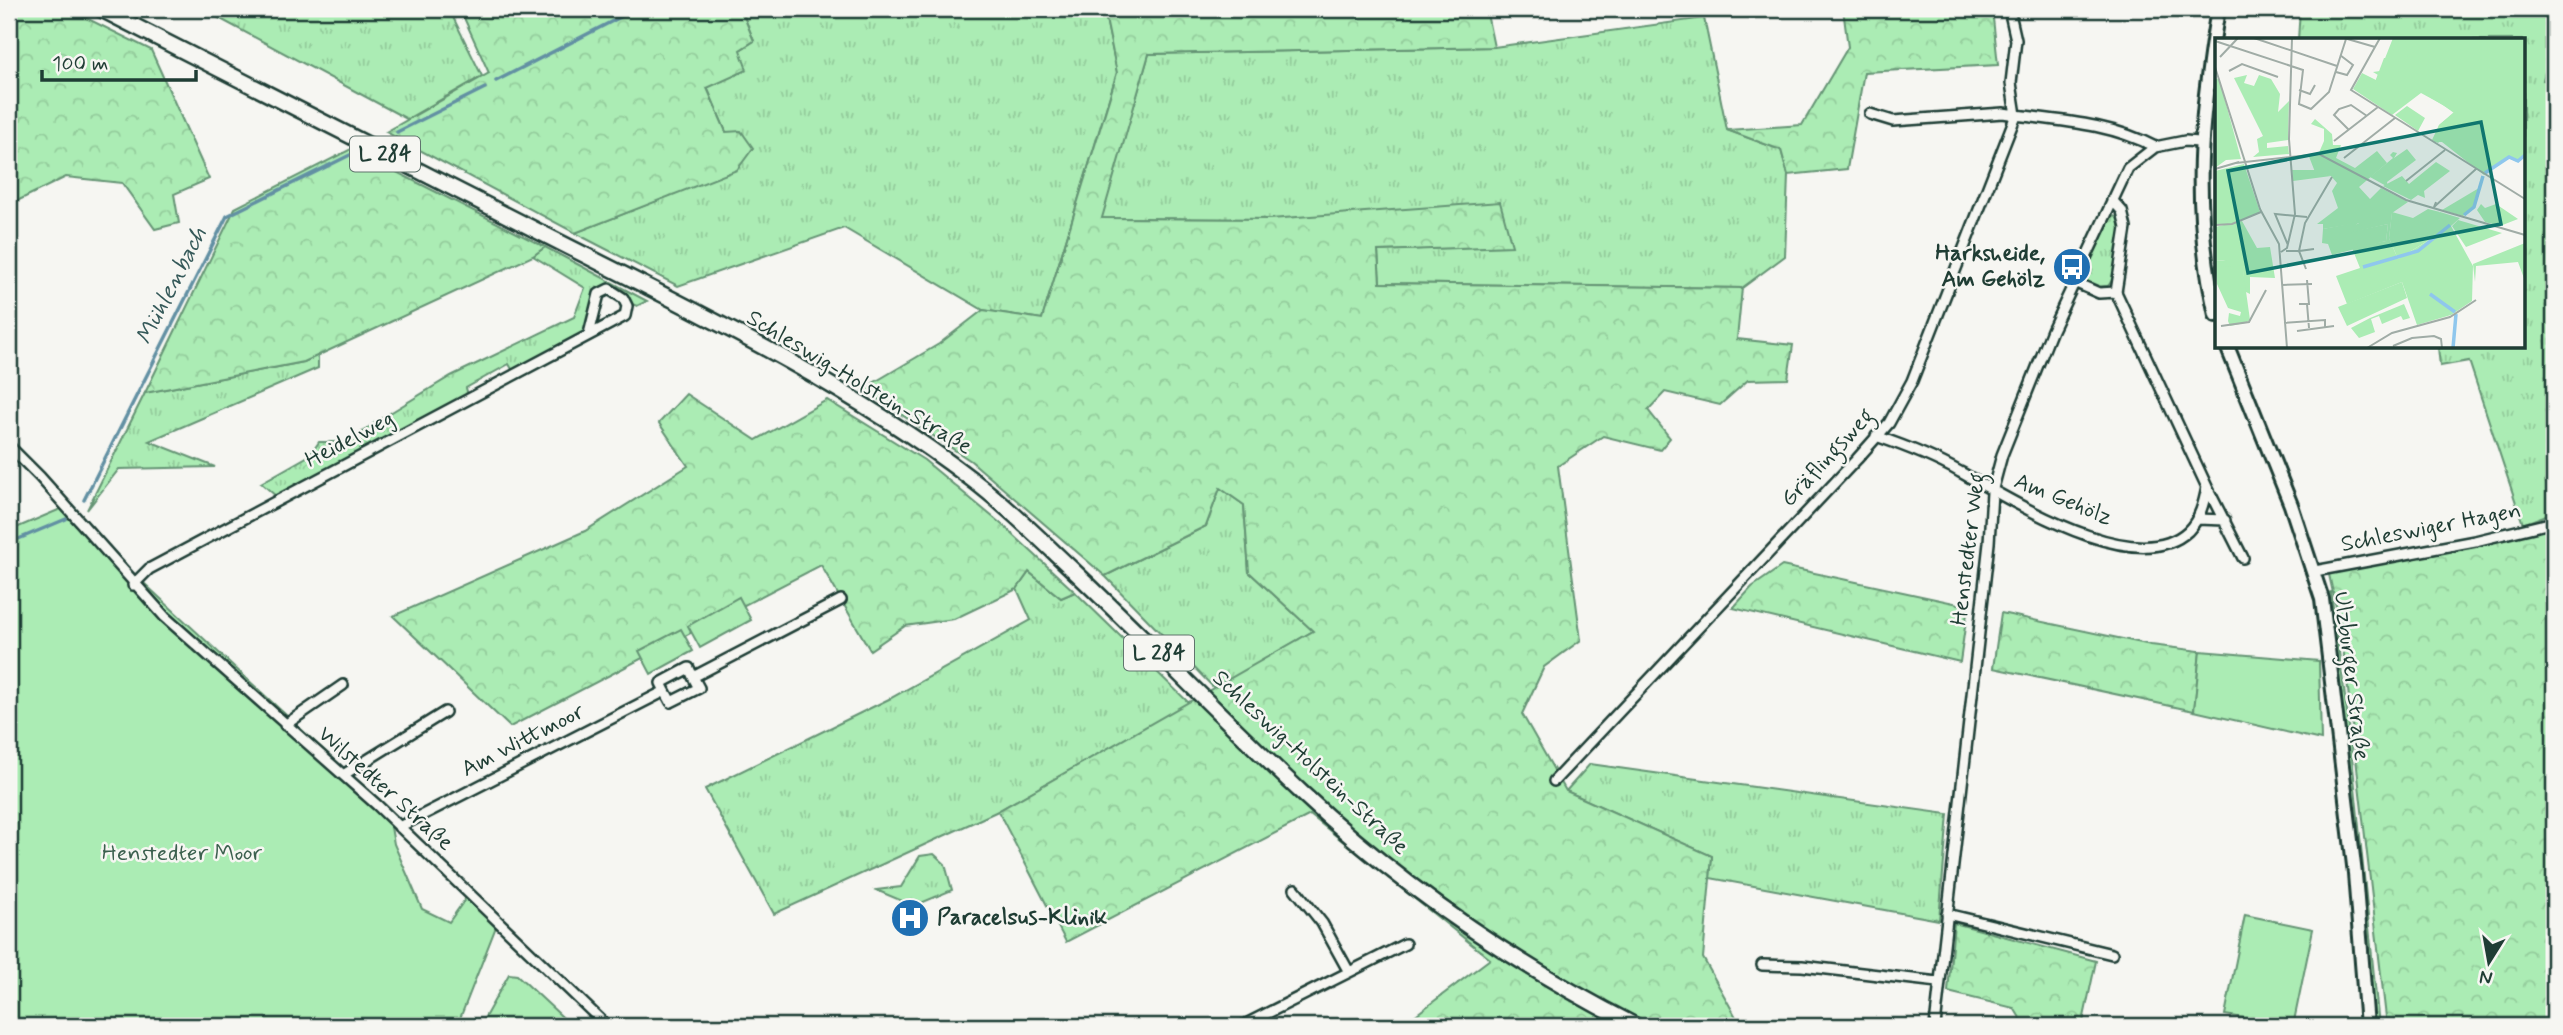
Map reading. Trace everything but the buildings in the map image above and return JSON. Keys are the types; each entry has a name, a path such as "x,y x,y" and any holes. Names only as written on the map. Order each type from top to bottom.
{"main road":[{"name":"Schleswig-Holstein-Straße","path":"102,9 681,304 796,366 942,458 1007,508 1301,792 1368,851 1448,913 1502,949 1576,996 1636,1026"},
{"path":"2215,304 2200,224 2199,142 2218,9"},
{"name":"Ulzburger Straße","path":"2228,348 2315,570 2324,609 2350,833 2365,1010 2364,1026"}],"street":[{"path":"2009,9 2016,40 2011,83 2016,115"},
{"path":"1870,114 1893,121 2003,113 2098,127 2133,135 2155,146 2185,141 2199,142"},
{"name":"Gräflingsweg","path":"1554,781 1889,423 1912,381 2016,115"},
{"name":"Henstedter Weg","path":"1934,1026 1989,543 1992,492 2002,455 2027,389 2112,200 2128,168 2155,146"},
{"path":"2112,200 2122,211 2126,228 2116,292 2207,488 2243,558"},
{"path":"2074,282 2098,293 2116,292"},
{"name":"Heidelweg","path":"133,585 149,569 625,316 627,306 616,292 608,289 599,293 589,334"},
{"name":"Am Gehölz","path":"1876,436 1937,460 1992,492 2076,531 2140,546 2176,539 2197,519"},
{"name":"Wilstedter Straße","path":"9,446 40,477 133,585 399,827 607,1026"},
{"path":"2207,488 2197,519 2225,520"},
{"name":"Schleswiger Hagen","path":"2315,570 2475,541 2554,522"},
{"name":"Am Wittmoor","path":"694,677 841,600"},
{"name":"Am Wittmoor","path":"689,668 699,688 671,702 665,691 661,683 689,668"},
{"path":"285,724 343,685"},
{"name":"Am Wittmoor","path":"399,827 665,691"},
{"path":"342,775 445,712"},
{"path":"1295,889 1322,923 1349,972"},
{"path":"1947,914 2112,954"},
{"path":"1242,1026 1405,944"},
{"path":"1762,965 1802,966 1938,982"}],"green space":[{"path":"9,9 68,9 151,50 209,179 174,194 179,223 155,229 122,183 66,177 13,203 9,199"},
{"path":"202,9 449,9 482,76 407,119"},
{"path":"460,9 741,9 754,41 740,50 747,70 707,88 726,132 741,131 753,148 737,170 575,233 386,132 489,73"},
{"path":"741,9 1104,9 1117,72 1042,319 983,310 844,228 678,286 575,233 737,169 726,132 707,87 740,50 754,41"},
{"path":"1104,9 1486,9 1494,47 1149,54 1102,218 1270,219 1500,202 1512,246 1378,251 1380,283 1742,288 1737,339 1793,345 1788,379 1748,380 1720,405 1665,392 1648,410 1670,438 1660,450 1603,436 1558,466 1581,640 1544,667 1522,714 1566,791 1712,856 1703,958 1741,1026 1674,1026 1657,1022 1653,1026 1401,1026 1490,959 1310,815 1066,942 998,811 1313,631 1249,572 1244,505 1220,488 1206,526 1105,576 971,461 863,389 939,344 983,310 1042,319 1117,73"},
{"path":"1843,9 1992,9 1998,65 1864,72 1847,169 1788,175 1781,150 1727,130 1802,125 1848,47"},
{"path":"2300,9 2554,9 2554,35 2543,80 2554,81 2554,512 2523,524 2469,361 2440,366 2438,348 2524,348 2524,38 2298,38"},
{"path":"1704,18 1727,130 1781,150 1788,175 1785,256 1742,288 1380,283 1378,251 1512,245 1270,219 1101,218 1149,54 1494,47"},
{"path":"351,149 545,247 533,256 304,362 145,393 235,208"},
{"path":"2112,216 2117,217 2119,224 2118,263 2108,286 2094,287 2085,279 2085,272"},
{"path":"545,247 647,301 637,306 629,303 625,295 598,292 586,333 513,371 509,364 466,388 468,395 277,497 261,483 310,455 319,442 349,442 377,421 451,376 574,317 585,288 533,256"},
{"path":"318,355 318,368 149,441 215,467 119,469 87,510 145,393 304,362"},
{"path":"686,394 756,440 827,400 924,460 1006,528 1075,592 1061,598 1029,572 1017,589 954,619 905,626 870,650 821,565 510,727 393,616 585,531 688,466 659,423"},
{"path":"1220,488 1244,505 1249,572 1313,631 1215,689 1105,576 1206,526"},
{"name":"Henstedter Moor","path":"70,505 117,558 388,810 394,844 422,909 449,922 466,898 497,924 457,1026 9,1026 9,531"},
{"path":"2554,525 2554,1026 2387,1026 2341,629 2328,570"},
{"path":"1782,566 1968,606 1960,662 1733,608 1752,587"},
{"path":"1029,572 1061,598 1075,592 1189,703 998,811 774,914 705,789 891,698 1031,620 1017,589"},
{"path":"2331,592 2349,727 2379,1026 2373,1026 2330,617 2328,593"},
{"path":"739,597 751,620 700,648 688,626"},
{"path":"2001,613 2151,645 2200,651 2194,711 1993,668"},
{"path":"681,629 693,651 651,674 639,651"},
{"path":"2200,651 2319,661 2321,740 2194,711"},
{"path":"1590,764 1948,814 1939,920 1710,878 1712,856 1566,791"},
{"path":"934,854 945,864 952,890 914,906 876,890 901,887 920,856"},
{"path":"2245,915 2313,929 2293,1026 2225,1015"},
{"path":"1954,923 2096,961 2083,1022 2099,1026 2025,1026 2014,1008 1948,992"},
{"path":"509,974 517,975 572,1026 480,1026"}],"waterway":[{"name":"Mühlenbach","path":"496,81 636,9"},
{"name":"Mühlenbach","path":"397,132 485,88"},
{"name":"Mühlenbach","path":"84,500 227,216 356,152"},
{"name":"Mühlenbach","path":"9,543 66,519"}],"place":[{"name":"Harksheide, Am Gehölz","path":"2072,267"},
{"name":"Paracelsus-Klinik","path":"910,918"}]}
